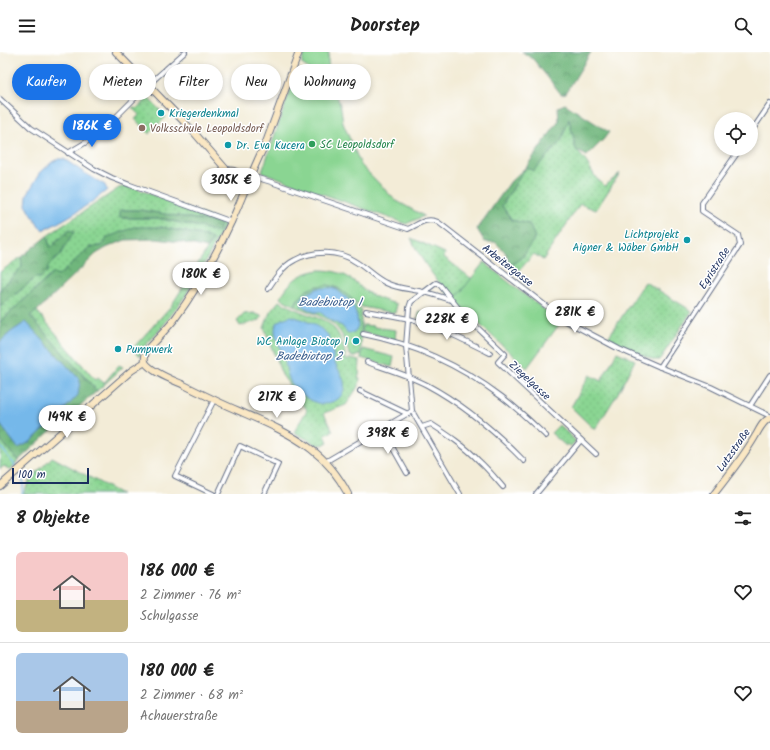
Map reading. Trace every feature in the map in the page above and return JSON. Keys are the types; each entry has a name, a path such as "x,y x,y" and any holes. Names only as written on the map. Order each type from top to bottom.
{"street":[{"path":"116,52 128,64"},
{"path":"156,78 184,52"},
{"path":"297,54 265,145 258,157 232,222 193,293 173,321 147,349 145,353 145,362 146,365 152,370 264,422 312,450 336,474 348,494"},
{"path":"156,93 191,129 227,170 234,171 250,179"},
{"path":"0,99 31,128 94,169 112,178 232,222"},
{"path":"68,153 88,141 105,128 133,100"},
{"path":"758,122 770,104"},
{"name":"Egristraße","path":"660,367 740,245 738,235 702,211 702,203 735,156"},
{"name":"Arbeitergasse","path":"250,179 271,182 408,229 426,220 438,222 564,320 619,349 711,387 770,417"},
{"path":"268,288 276,276 295,259 326,252 349,258 386,283 451,300"},
{"name":"Ziegelgasse","path":"425,292 436,283 440,285 462,314 505,354 498,362 596,454"},
{"path":"410,412 406,346 409,308 411,302 425,292"},
{"path":"366,311 408,319 442,331 490,353"},
{"path":"363,334 375,336 406,346 446,361 503,398 546,436"},
{"path":"0,486 131,371 145,362"},
{"path":"367,362 408,377 439,392 490,428 524,461"},
{"path":"750,406 770,375"},
{"path":"360,391 410,412 422,427 460,494"},
{"path":"213,494 175,476 214,400"},
{"path":"325,462 410,412"},
{"name":"Lutzstraße","path":"714,494 751,445 764,422 770,417"},
{"path":"422,427 431,424 448,434 479,460 503,487"},
{"path":"382,429 407,473"},
{"path":"536,494 581,440"},
{"path":"218,494 240,446 278,464 264,494"}],"green space":[{"name":"SC Leopoldsdorf","path":"305,52 329,52 328,64 302,64"},
{"path":"522,52 591,52 566,93 561,94 533,59"},
{"name":"SC Leopoldsdorf","path":"289,94 289,100 338,100 343,123 361,165 395,200 424,216 406,224 262,172"},
{"path":"146,100 150,100 161,111 158,113 161,116 163,114 166,117 149,134 135,119 139,115 132,108 133,107 136,109"},
{"path":"565,104 609,132 587,156 576,150 569,119 561,141 533,171 526,167 559,121 558,107"},
{"path":"569,119 576,149 596,178 605,186 620,173 596,210 580,204 543,260 534,254 516,274 511,266 523,257 529,224 512,220 502,206 526,167"},
{"path":"526,167 502,206 512,220 529,224 535,237 523,257 511,266 505,252 495,242 485,242 477,229 511,181"},
{"path":"130,186 225,223 197,277 184,298 160,330 143,348 140,356 133,348 171,306 213,240 205,236 161,227 102,246 90,247 58,277 53,273 0,322 0,307 60,255 69,230 50,248 47,236 119,188","holes":["121,210 140,210 220,223 219,232 157,218 121,218"]},
{"path":"120,210 140,210 221,223 218,233 200,227 157,218 120,218"},
{"path":"135,227 161,227 205,236 213,240 207,248 181,242 156,239 125,240 96,254 30,316 97,391 18,461 0,439 0,424 18,448 30,442 78,395 26,322 11,332 0,342 0,322 53,273 58,276 90,247 102,246 108,237"},
{"path":"69,230 74,232 60,255 48,266 47,272 40,278 35,278 0,307 0,290 22,267 21,257 47,236 50,248"},
{"path":"411,238 445,253 444,257 472,279 454,301 425,263"},
{"path":"21,257 22,267 0,290 0,272"},
{"path":"484,262 561,322 527,368 454,301"},
{"path":"319,270 334,271 342,274 372,295 397,304 395,313 362,307 338,288 328,285 317,286 307,290 297,300 295,306 280,298 292,282 300,276"},
{"path":"645,282 692,311 659,360 654,360 607,339"},
{"name":"Badebiotop 1","path":"324,285 334,287 344,292 352,299 357,308 361,309 361,354 358,356 350,355 343,337 333,324 295,306 297,301 306,291 314,287"},
{"path":"279,301 296,310 328,323 337,331 346,359 347,360 350,358 360,360 358,377 360,378 359,385 346,405 324,413 333,431 325,435 328,442 323,445 321,444 319,446 294,432 307,410 282,375 264,328 270,312"},
{"path":"37,311 95,380 98,378 104,383 119,365 123,367 97,391 30,316"},
{"path":"420,311 451,323 448,330 418,319"},
{"path":"254,313 261,316 260,320 240,326 237,321 244,314"},
{"path":"363,325 396,330 395,340 362,332"},
{"path":"363,349 394,357 392,367 361,358"},
{"path":"617,352 635,360 618,393 595,430 571,407 589,375 601,381"},
{"path":"559,425 576,441 570,447 567,444 566,446 551,433"},
{"path":"0,439 18,461 10,470 4,466 0,469"},
{"path":"52,457 121,494 23,494 30,479"}],"water":[{"path":"58,159 64,159 105,185 107,190 77,212 44,230 39,227 26,205 27,197 40,173 52,162"},
{"name":"Badebiotop 1","path":"318,288 331,288 337,290 347,298 352,304 357,316 358,326 355,331 348,333 342,326 330,320 320,312 314,312 302,306 301,300 304,295"},
{"name":"Badebiotop 2","path":"291,316 315,326 324,331 329,337 334,360 344,381 344,389 342,394 336,400 323,404 316,403 294,388 291,384 284,357 276,337 275,328 279,321"},
{"path":"26,322 80,380 78,395 30,442 18,448 0,424 0,342 11,332"}],"waterway":[{"path":"0,446 17,468"},
{"path":"19,471 23,482 22,494"}],"place":[{"name":"Kriegerdenkmal","path":"161,113"},
{"name":"Volksschule Leopoldsdorf","path":"142,128"},
{"name":"SC Leopoldsdorf","path":"312,144"},
{"name":"Dr. Eva Kucera","path":"228,145"},
{"name":"Lichtprojekt Aigner & Wöber GmbH","path":"687,240"},
{"name":"WC Anlage Biotop 1","path":"356,341"},
{"name":"Pumpwerk","path":"118,349"}]}
